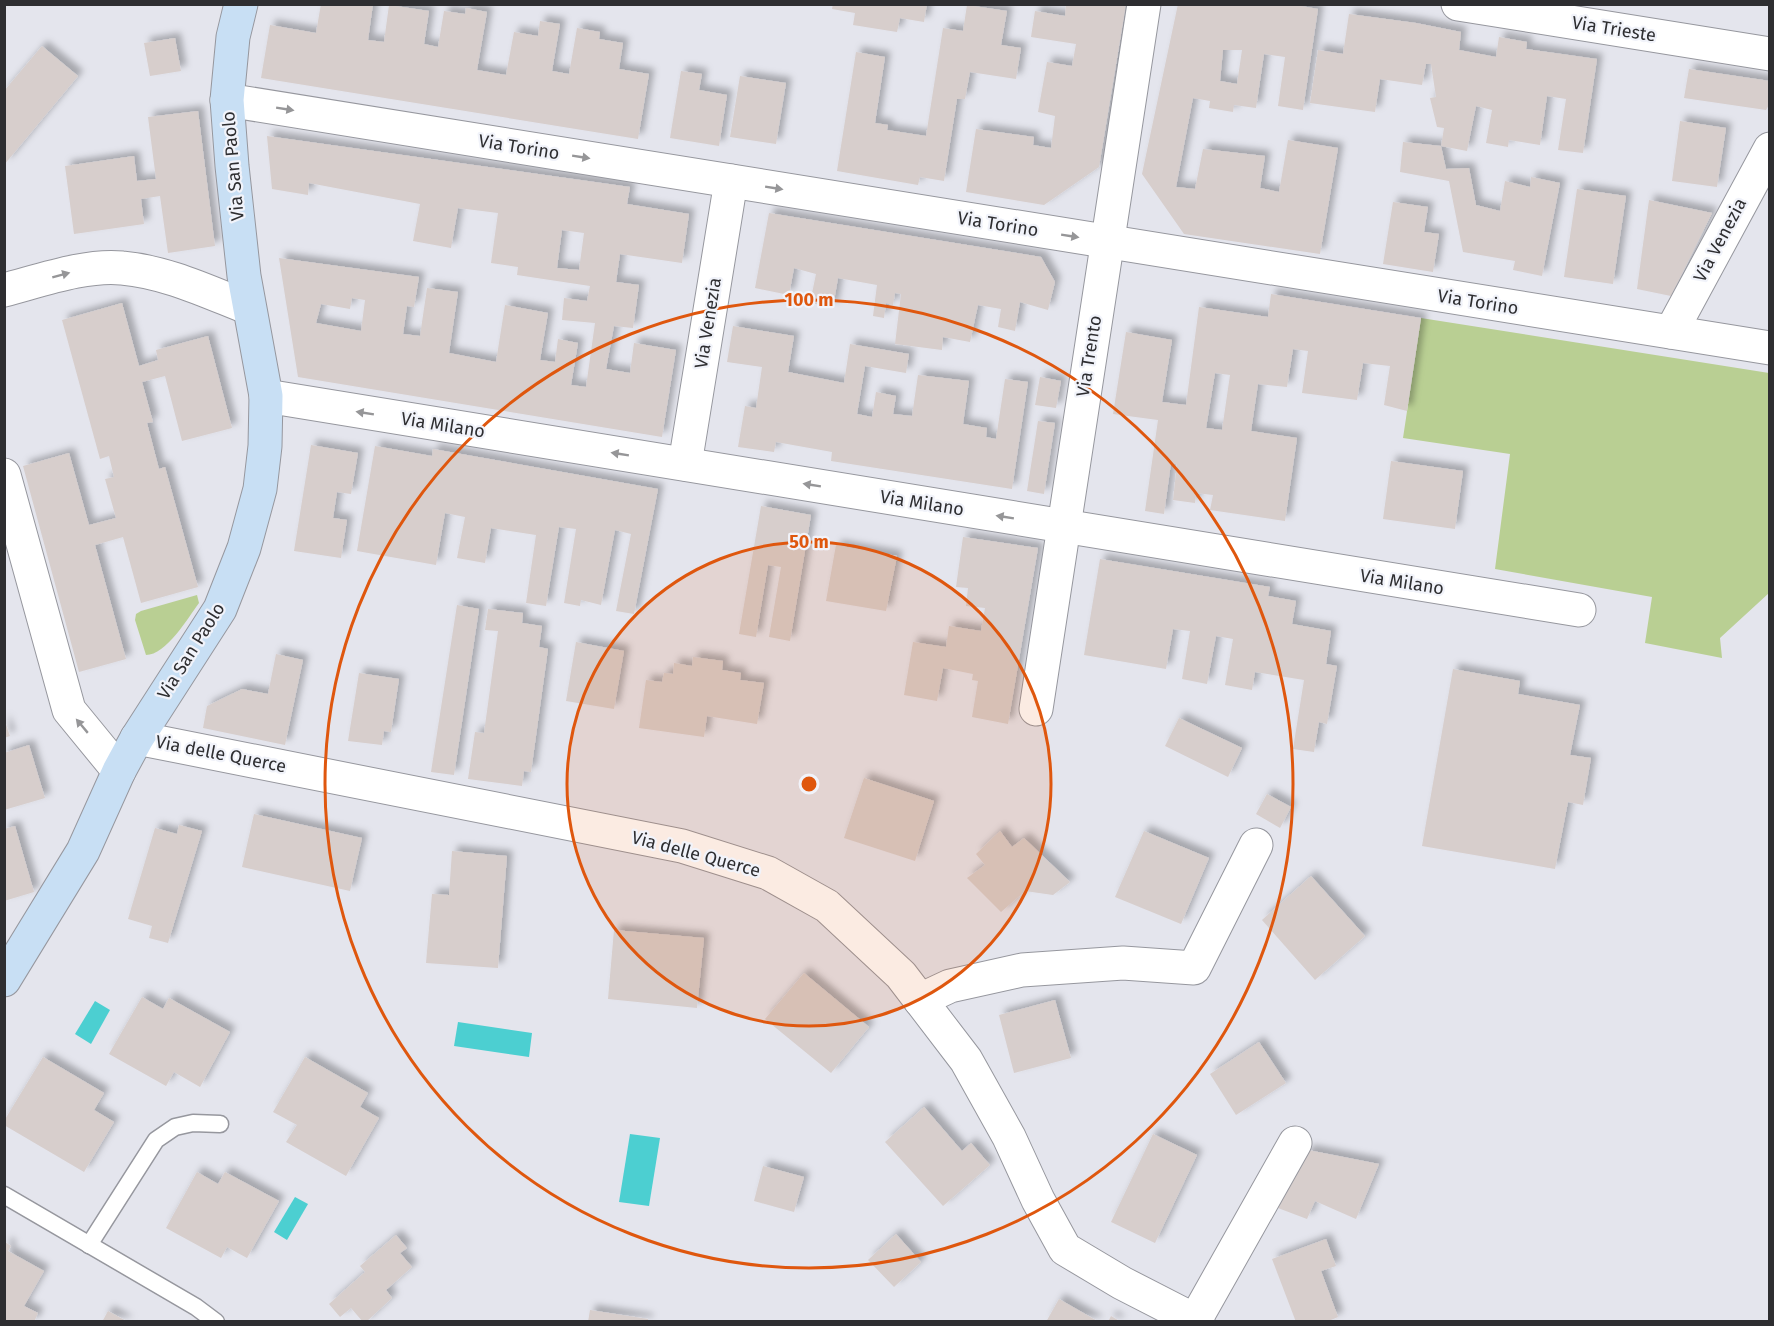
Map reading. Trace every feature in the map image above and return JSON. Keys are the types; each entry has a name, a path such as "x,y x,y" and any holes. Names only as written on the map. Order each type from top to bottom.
{"main road":[{"name":"Via San Paolo","path":"4,980 83,851 119,771 137,738 220,609 244,548 260,489 265,446 266,396 249,308 227,100 233,37 242,4"}],"street":[{"name":"Via Trento","path":"1036,708 1144,4"},
{"name":"Via Trieste","path":"1458,4 1770,54"},
{"name":"Via Torino","path":"227,100 1770,348"},
{"name":"Via Venezia","path":"1671,332 1770,149"},
{"name":"Via Venezia","path":"685,465 730,181"},
{"path":"4,290 80,270 120,267 167,276 249,308"},
{"name":"Via Milano","path":"266,396 1579,610"},
{"path":"4,475 16,569 69,710 119,771"},
{"name":"Via delle Querce","path":"137,738 682,846 768,873 827,906 901,975 966,1060 1009,1137 1038,1200 1065,1248 1122,1283 1196,1321"},
{"path":"920,1000 950,986 1022,969 1123,963 1194,968 1256,845"},
{"path":"1196,1321 1294,1143"}],"lane":[{"path":"90,1245 156,1140 175,1127 194,1123 220,1124"},
{"path":"4,1195 196,1307 216,1322"}],"green space":[{"path":"1421,318 1769,373 1769,593 1720,638 1722,658 1645,643 1652,597 1495,569 1510,454 1403,438"},
{"path":"197,595 199,603 176,635 161,649 146,655 135,620 136,614"}],"water":[{"path":"95,1001 110,1010 91,1044 75,1034"},
{"path":"458,1022 532,1033 529,1057 454,1046"},
{"path":"630,1134 660,1138 649,1206 619,1202"},
{"path":"295,1197 308,1204 287,1240 274,1232"}],"building":[{"path":"321,4 373,4 368,40 384,42 389,5 429,11 424,44 438,47 444,11 465,14 466,8 487,12 477,70 506,75 514,32 538,36 540,21 560,24 552,71 569,74 577,28 600,32 599,39 623,43 619,69 649,74 638,139 261,78 270,25 316,33"},
{"path":"833,4 927,4 924,22 900,18 897,32 853,25 855,13 832,9"},
{"path":"1066,4 1126,4 1099,167 1044,205 966,192 976,129 1034,137 1033,145 1051,148 1055,116 1038,112 1047,62 1072,66 1076,44 1031,37 1035,11 1065,16"},
{"path":"1178,4 1290,4 1318,9 1303,110 1278,106 1285,57 1264,54 1256,108 1234,105 1233,112 1209,108 1210,101 1193,98 1176,187 1195,189 1203,149 1265,156 1260,188 1279,192 1288,140 1338,148 1320,254 1184,234 1142,174","holes":["1223,50 1242,50 1237,84 1220,81"]},
{"path":"967,5 1007,11 1001,45 1021,48 1016,79 970,72 965,99 957,99 944,181 920,177 918,185 837,171 856,52 885,57 875,123 888,125 887,130 926,136 943,28 963,31"},
{"path":"1349,14 1461,32 1459,50 1496,57 1499,37 1527,42 1526,49 1597,59 1583,153 1558,150 1566,99 1547,96 1540,145 1509,140 1508,147 1486,143 1492,110 1476,106 1467,151 1441,146 1444,128 1437,127 1430,98 1436,97 1431,64 1426,64 1422,85 1380,79 1375,112 1310,103 1318,50 1343,54"},
{"path":"175,38 181,71 150,76 144,43"},
{"path":"42,46 78,76 4,165 4,91"},
{"path":"1689,69 1770,81 1770,103 1766,110 1684,98"},
{"path":"681,71 702,74 699,90 727,95 719,146 670,138"},
{"path":"740,76 786,83 776,144 730,137"},
{"path":"198,111 215,246 168,253 160,196 141,199 144,224 74,234 65,166 134,156 137,181 156,179 148,117"},
{"path":"1680,121 1726,128 1717,187 1672,181"},
{"path":"267,136 630,187 627,204 689,214 682,263 620,254 616,282 639,285 633,328 614,326 606,369 630,373 634,343 676,350 662,437 298,377 279,258 419,277 414,307 407,306 403,334 420,336 427,288 458,292 449,353 496,362 505,305 548,313 540,360 555,362 558,339 578,343 571,385 586,387 595,323 562,320 564,298 587,301 590,286 517,275 518,267 491,263 498,213 458,208 451,248 413,241 420,204 309,183 308,195 272,189","holes":["562,230 584,233 579,270 557,268","352,298 365,300 361,331 316,323 321,304 350,309"]},
{"path":"1403,142 1441,146 1446,169 1469,168 1476,205 1500,211 1505,181 1530,187 1531,177 1560,183 1542,276 1513,270 1515,261 1463,252 1449,181 1400,172"},
{"path":"1577,189 1626,196 1613,284 1564,277"},
{"path":"1649,200 1712,213 1671,296 1637,289"},
{"path":"1393,202 1428,207 1424,232 1439,234 1433,272 1383,264"},
{"path":"769,213 1041,257 1055,282 1048,310 1020,302 1015,331 998,327 1001,309 978,305 970,342 943,337 942,350 895,344 901,294 895,293 893,305 886,303 884,318 873,316 877,285 838,278 833,307 810,303 816,274 794,268 789,295 755,288"},
{"path":"1271,294 1421,318 1407,411 1384,405 1390,366 1363,363 1357,400 1302,393 1308,351 1293,349 1287,387 1258,384 1251,431 1297,438 1285,521 1210,510 1213,495 1196,493 1195,503 1173,500 1177,464 1171,463 1164,514 1145,511 1158,420 1113,414 1126,332 1172,340 1162,402 1186,405 1199,307 1268,317","holes":["1215,373 1230,375 1222,430 1206,428"]},
{"path":"122,303 139,366 158,360 156,350 208,336 232,428 182,441 165,376 142,382 153,422 147,423 159,469 165,467 198,587 141,603 123,537 95,545 126,659 79,672 23,466 69,453 89,525 116,518 105,479 114,477 109,456 100,459 62,320"},
{"path":"733,326 794,336 788,372 844,383 850,344 909,354 906,373 865,366 857,414 872,417 876,392 896,396 893,414 912,416 918,375 969,381 963,424 987,428 986,437 996,439 1005,379 1028,382 1012,489 831,461 832,452 776,442 774,452 738,447 745,406 756,408 762,367 727,362"},
{"path":"1040,377 1061,381 1056,408 1035,405"},
{"path":"1038,421 1055,423 1044,494 1027,491"},
{"path":"311,445 358,453 351,494 337,492 333,518 347,520 341,558 294,551"},
{"path":"375,446 432,456 433,449 658,489 634,614 616,611 631,534 615,530 601,605 581,600 580,606 564,603 576,529 559,527 546,606 526,603 536,535 491,528 485,563 457,558 465,517 445,513 436,565 357,551"},
{"path":"1391,461 1463,471 1455,529 1383,519"},
{"path":"761,506 811,515 790,641 769,637 781,567 768,565 756,637 739,634"},
{"path":"963,537 1038,548 1008,724 972,717 978,681 972,680 973,674 943,668 937,701 904,695 913,642 946,647 949,626 981,631 985,608 966,606 968,588 956,587"},
{"path":"836,545 897,556 886,611 826,601"},
{"path":"1100,559 1270,587 1268,596 1296,601 1292,624 1331,631 1326,664 1337,666 1327,724 1319,722 1314,752 1293,749 1304,680 1255,672 1252,690 1225,685 1233,639 1216,636 1207,684 1182,679 1190,631 1173,629 1166,669 1084,655"},
{"path":"457,605 479,609 454,775 431,772"},
{"path":"488,609 523,613 522,623 542,626 539,647 548,649 531,772 524,771 522,786 468,779 475,732 484,733 498,631 485,630"},
{"path":"576,642 624,651 614,709 566,701"},
{"path":"276,654 303,660 285,745 203,728 207,706 242,689 268,694"},
{"path":"693,657 723,661 722,670 741,673 740,680 764,683 757,724 707,716 704,737 639,728 646,680 662,682 664,673 673,674 674,663 692,666"},
{"path":"1453,669 1520,681 1518,694 1580,705 1570,755 1591,758 1583,805 1568,802 1555,869 1422,846"},
{"path":"359,673 399,679 391,732 384,731 382,745 348,741"},
{"path":"1179,718 1242,748 1228,777 1165,746"},
{"path":"4,719 10,736 4,738"},
{"path":"29,745 45,798 4,810 4,753"},
{"path":"864,778 934,801 915,861 844,838"},
{"path":"1267,794 1291,807 1280,828 1256,814"},
{"path":"254,814 362,838 350,891 242,867"},
{"path":"179,825 202,831 168,943 149,938 152,926 128,919 155,828 177,834"},
{"path":"15,826 34,892 4,901 4,829"},
{"path":"1000,831 1012,847 1024,838 1070,882 1053,895 1025,891 1001,912 967,878 985,865 976,854"},
{"path":"1144,831 1209,858 1181,924 1115,897"},
{"path":"452,851 507,856 498,968 426,963 432,894 449,895"},
{"path":"1311,876 1365,936 1315,980 1262,920"},
{"path":"614,930 704,938 697,1008 608,999"},
{"path":"804,973 869,1027 831,1073 765,1019"},
{"path":"142,997 163,1009 169,998 230,1032 200,1087 174,1072 166,1086 109,1054"},
{"path":"1055,1000 1071,1058 1014,1073 999,1015"},
{"path":"1259,1042 1286,1083 1236,1115 1210,1074"},
{"path":"43,1057 104,1093 94,1110 114,1122 84,1172 4,1125 4,1121"},
{"path":"305,1057 368,1093 360,1107 379,1118 346,1176 286,1142 297,1125 273,1112"},
{"path":"924,1107 962,1151 971,1143 990,1165 943,1206 885,1142"},
{"path":"1153,1134 1197,1155 1155,1243 1111,1222"},
{"path":"1308,1150 1379,1164 1356,1219 1315,1201 1307,1219 1278,1208"},
{"path":"763,1166 804,1177 794,1212 754,1201"},
{"path":"197,1172 218,1184 225,1172 279,1201 247,1258 227,1247 221,1258 166,1228"},
{"path":"896,1234 921,1262 894,1287 868,1260"},
{"path":"396,1235 407,1248 400,1253 412,1267 386,1290 392,1298 366,1322 363,1322 351,1308 340,1317 329,1304 365,1272 360,1266"},
{"path":"1326,1239 1336,1266 1321,1271 1338,1317 1326,1322 1296,1322 1272,1259"},
{"path":"5,1242 11,1246 8,1251 44,1271 24,1306 38,1313 34,1322 5,1322"},
{"path":"1059,1299 1099,1322 1046,1322"},
{"path":"590,1310 648,1319 648,1322 588,1322"},
{"path":"108,1311 128,1322 102,1322"},
{"path":"1111,1316 1121,1322 1108,1322"}]}
